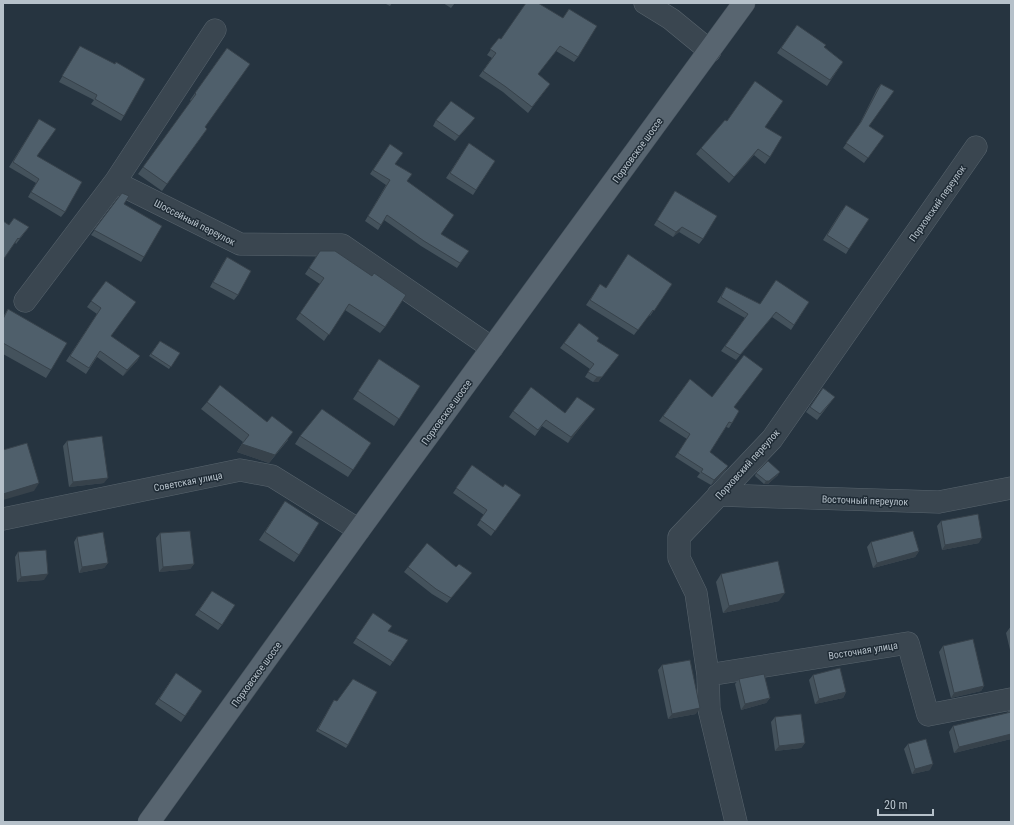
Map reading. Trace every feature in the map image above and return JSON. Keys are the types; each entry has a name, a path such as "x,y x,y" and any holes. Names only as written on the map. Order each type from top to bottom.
{"main road":[{"name":"Порховское шоссе","path":"149,822 359,530 744,3"}],"street":[{"path":"645,3 671,19 710,51"},
{"path":"25,301 115,182 215,30"},
{"name":"Порховский переулок","path":"736,822 709,709 708,675 696,594 678,558 679,537 772,439 976,147"},
{"name":"Шоссейный переулок","path":"115,182 240,244 342,245 492,348"},
{"name":"Советская улица","path":"3,518 240,470 272,476 359,530"},
{"name":"Восточный переулок","path":"718,496 939,502 1011,488"},
{"name":"Восточная улица","path":"708,675 908,643 928,716 1011,699"}],"building":[{"path":"526,3 538,3 563,18 569,9 597,26 578,57 560,46 538,74 550,84 532,107 483,71 496,53 490,49 499,38 501,39"},
{"path":"797,25 826,45 824,47 843,62 830,80 781,48"},
{"path":"80,46 115,64 116,62 145,79 124,116 95,99 97,95 62,76"},
{"path":"227,48 250,64 205,127 207,129 167,184 143,167 196,94 195,93"},
{"path":"755,81 783,101 765,127 782,137 770,157 758,149 734,177 701,148 725,120 727,121"},
{"path":"881,84 894,91 869,126 884,136 868,158 846,143 861,122"},
{"path":"451,101 475,118 459,136 436,120"},
{"path":"39,119 56,129 37,156 82,182 65,212 31,192 39,179 13,162"},
{"path":"469,143 495,161 476,190 450,173"},
{"path":"390,144 403,153 395,164 412,174 407,181 454,215 441,234 469,251 460,263 424,241 387,215 381,225 368,216 390,180 373,170"},
{"path":"675,191 717,216 703,239 682,227 676,232 657,220"},
{"path":"122,193 129,196 124,204 162,226 144,257 94,230"},
{"path":"846,205 869,219 849,249 827,235"},
{"path":"14,218 29,227 19,239 18,238 3,260 3,221 9,225"},
{"path":"320,251 335,251 372,276 374,273 406,295 385,327 349,304 329,335 300,313 324,278 309,268"},
{"path":"628,254 672,284 654,311 653,310 638,330 590,300 600,284 606,288"},
{"path":"227,257 251,271 238,295 213,282"},
{"path":"776,280 809,302 794,325 776,312 740,355 725,346 748,314 721,297 726,287 760,304"},
{"path":"106,281 136,302 111,336 140,356 127,370 100,351 89,368 70,356 101,308 91,301"},
{"path":"8,309 67,343 51,370 3,343 3,319"},
{"path":"579,323 599,338 597,341 619,355 602,377 597,377 588,372 594,364 564,343"},
{"path":"160,341 180,353 171,367 151,354"},
{"path":"744,355 763,369 734,407 739,411 732,423 729,422 710,452 728,466 714,480 701,472 703,469 678,453 690,434 663,416 690,379 712,397"},
{"path":"379,359 420,386 399,419 358,391"},
{"path":"220,385 267,422 272,416 293,432 275,455 242,444 249,435 207,402"},
{"path":"531,387 565,413 577,397 595,409 571,437 546,420 538,430 513,411"},
{"path":"823,388 835,397 820,414 810,407"},
{"path":"322,409 371,443 353,470 300,436"},
{"path":"102,436 108,478 73,482 67,441"},
{"path":"27,443 39,483 3,494 3,450"},
{"path":"768,461 780,472 769,481 766,481 756,473"},
{"path":"472,465 503,487 505,484 521,495 495,531 480,520 487,510 456,488"},
{"path":"285,501 319,523 299,555 265,532"},
{"path":"978,514 982,538 945,545 941,521"},
{"path":"190,531 194,564 163,567 160,533"},
{"path":"913,531 919,551 877,563 871,542"},
{"path":"103,532 108,563 82,567 77,537"},
{"path":"427,543 456,567 459,564 472,573 451,598 436,589 408,567"},
{"path":"46,550 48,574 21,577 18,552"},
{"path":"778,561 785,593 729,606 721,574"},
{"path":"212,591 235,605 222,625 199,610"},
{"path":"373,613 392,626 388,631 408,640 393,662 356,638"},
{"path":"973,639 984,686 954,693 943,646"},
{"path":"690,660 700,708 672,714 662,665"},
{"path":"840,668 846,692 819,699 813,675"},
{"path":"176,673 202,691 185,716 159,699"},
{"path":"764,674 770,698 745,704 739,679"},
{"path":"353,679 377,692 348,745 318,729 334,700 337,701"},
{"path":"1011,712 1011,734 959,747 953,726"},
{"path":"801,714 805,743 779,746 775,717"},
{"path":"926,739 933,764 915,769 908,744"}]}
